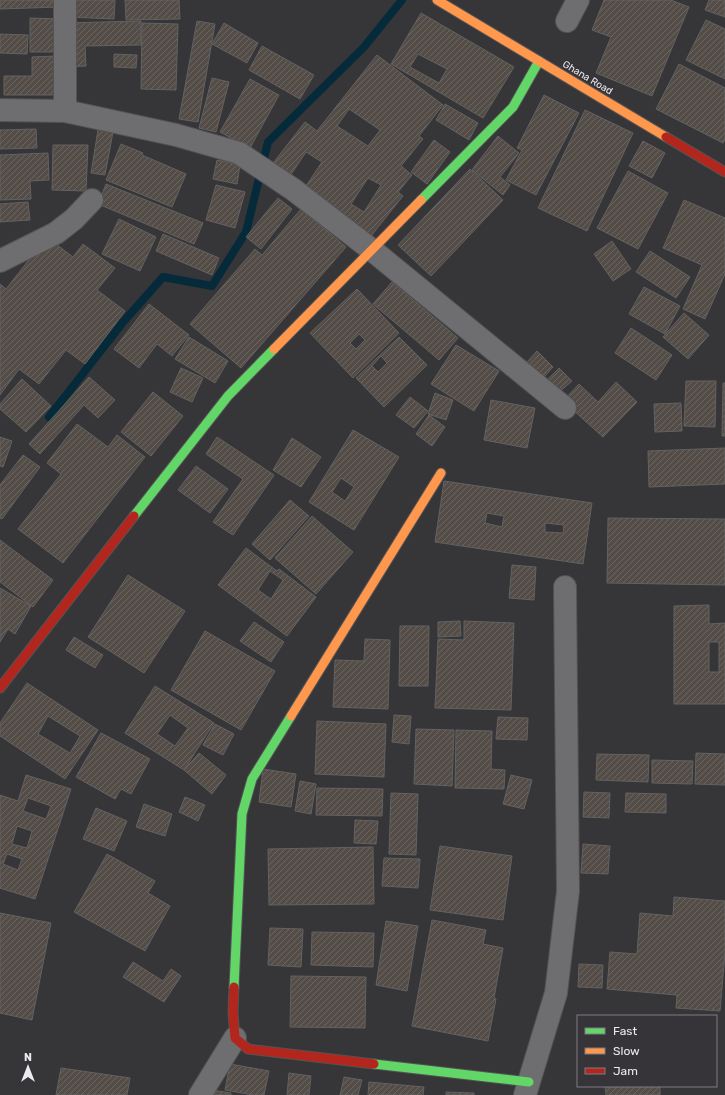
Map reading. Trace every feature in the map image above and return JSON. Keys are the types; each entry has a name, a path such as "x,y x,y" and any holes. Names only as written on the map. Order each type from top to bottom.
{"street":[{"path":"65,0 65,111"},
{"path":"567,21 578,0"},
{"name":"Ghana Road","path":"439,1 725,172"},
{"path":"0,688 228,396 513,107 539,60"},
{"path":"0,110 65,111 176,136 238,153 294,190 372,250 565,408"},
{"path":"0,261 56,233 74,219 92,200"},
{"path":"200,1095 235,1038 233,1012 242,814 252,779 441,473"},
{"path":"235,1038 248,1049 527,1088 556,993 568,891 565,587"}],"building":[{"path":"0,0 60,0 60,7 0,9"},
{"path":"69,0 115,0 114,19 69,17"},
{"path":"125,0 179,0 180,19 126,20"},
{"path":"604,0 671,0 689,7 652,96 596,73 611,37 592,30"},
{"path":"709,0 725,0 725,17 705,10"},
{"path":"421,13 514,67 483,118 391,64","holes":["418,54 447,69 439,83 410,67"]},
{"path":"30,18 60,19 60,52 30,52"},
{"path":"706,20 725,29 725,79 686,60"},
{"path":"141,21 141,45 85,46 86,66 66,67 65,23"},
{"path":"197,21 215,24 198,122 179,119"},
{"path":"142,23 178,24 176,90 141,89"},
{"path":"224,23 258,43 247,63 212,44"},
{"path":"0,34 28,35 27,54 0,53"},
{"path":"262,46 314,75 300,99 249,70"},
{"path":"114,54 137,55 136,68 114,67"},
{"path":"377,55 443,105 419,136 423,139 401,166 412,175 398,192 403,196 367,241 270,167 305,122 317,131","holes":["349,109 380,130 368,146 337,126","306,152 322,162 306,186 290,176","368,178 381,185 364,212 351,204"]},
{"path":"55,56 55,95 4,95 4,76 32,76 32,57"},
{"path":"679,64 725,88 725,139 723,143 656,109"},
{"path":"212,78 229,82 216,132 199,128"},
{"path":"250,79 279,95 250,148 220,132"},
{"path":"544,95 579,113 536,195 506,180 522,150 517,148"},
{"path":"445,104 478,123 469,140 436,120"},
{"path":"585,110 633,133 587,231 538,208"},
{"path":"36,129 37,148 0,149 0,130"},
{"path":"98,130 113,132 105,175 91,173"},
{"path":"498,136 519,153 500,177 510,185 503,195 472,170"},
{"path":"434,140 450,152 427,184 411,172"},
{"path":"643,141 665,153 652,178 629,166"},
{"path":"121,144 186,174 172,207 106,180"},
{"path":"53,145 88,145 86,191 52,190"},
{"path":"48,153 49,180 30,181 31,199 0,200 0,155"},
{"path":"217,160 240,165 237,184 213,179"},
{"path":"470,169 503,200 431,276 398,245"},
{"path":"628,171 668,193 638,249 597,228"},
{"path":"106,184 203,223 194,244 98,204"},
{"path":"216,185 245,192 235,228 206,220"},
{"path":"278,198 292,209 261,249 246,237"},
{"path":"684,200 725,218 725,274 705,319 683,309 702,265 663,248"},
{"path":"28,202 30,220 0,222 0,204"},
{"path":"301,209 346,247 241,368 190,324 255,249 262,255"},
{"path":"119,219 156,237 140,271 102,254"},
{"path":"163,234 219,258 212,275 156,251"},
{"path":"47,237 73,257 83,244 115,268 97,290 125,311 85,364 66,350 39,384 19,369 0,395 0,284 6,289"},
{"path":"612,241 631,269 613,281 594,254"},
{"path":"650,251 690,277 676,298 636,272"},
{"path":"392,282 458,338 439,360 373,304"},
{"path":"644,287 680,306 665,334 629,314"},
{"path":"357,289 399,333 353,378 310,333","holes":["359,334 365,340 356,349 350,343"]},
{"path":"149,304 189,335 172,356 157,344 139,368 114,349"},
{"path":"684,313 709,335 688,359 663,337"},
{"path":"631,328 672,355 656,380 615,353"},
{"path":"189,337 228,361 215,383 175,359"},
{"path":"399,337 427,365 384,407 356,378","holes":["381,356 387,363 378,372 372,366"]},
{"path":"456,345 499,371 474,411 431,384"},
{"path":"537,351 553,367 543,378 527,362"},
{"path":"181,368 203,378 192,402 170,392"},
{"path":"559,368 572,381 558,393 546,381"},
{"path":"89,377 115,400 98,418 84,405 40,454 29,444"},
{"path":"22,379 51,406 26,432 0,409 0,404"},
{"path":"686,381 716,381 715,427 684,426"},
{"path":"616,382 637,402 603,437 563,401 579,384 598,402"},
{"path":"723,383 725,383 725,436 722,436"},
{"path":"153,392 183,416 151,456 121,432"},
{"path":"435,393 453,400 446,420 428,414"},
{"path":"410,397 428,411 414,428 396,415"},
{"path":"491,400 535,408 527,448 484,440"},
{"path":"681,403 682,431 655,432 654,404"},
{"path":"429,415 445,427 432,446 416,434"},
{"path":"77,424 108,447 117,435 145,457 63,563 18,529 61,474 47,463"},
{"path":"353,430 399,457 354,530 309,502","holes":["341,478 354,487 345,501 332,492"]},
{"path":"0,437 12,441 3,467 0,466"},
{"path":"217,437 274,475 233,535 213,522 243,479 206,454"},
{"path":"292,438 321,457 301,487 273,470"},
{"path":"725,448 725,484 649,487 648,451"},
{"path":"23,455 40,467 2,519 0,518 0,485"},
{"path":"196,466 228,489 210,513 178,490"},
{"path":"444,481 592,503 583,564 435,542","holes":["487,513 504,516 502,527 485,523","545,523 564,525 563,533 545,532"]},
{"path":"290,500 309,516 270,560 252,544"},
{"path":"312,516 353,552 316,594 275,558"},
{"path":"608,518 725,519 725,585 607,583"},
{"path":"0,540 53,580 33,607 0,582"},
{"path":"246,548 277,571 279,569 316,597 287,636 218,585","holes":["270,571 283,580 271,599 258,590"]},
{"path":"512,565 536,567 534,600 509,598"},
{"path":"128,575 185,611 144,673 88,637"},
{"path":"0,588 31,606 15,634 8,629 0,642"},
{"path":"709,605 709,624 725,623 725,704 674,704 674,606","holes":["709,642 719,642 719,672 709,672"]},
{"path":"460,621 461,636 438,637 438,622"},
{"path":"464,621 514,623 511,710 435,708 438,639 464,640"},
{"path":"254,622 284,642 271,662 240,641"},
{"path":"400,626 429,626 428,686 399,686"},
{"path":"205,631 275,671 241,730 171,690"},
{"path":"74,637 103,655 95,668 66,650"},
{"path":"365,639 390,640 388,709 333,707 335,660 364,661"},
{"path":"27,683 98,730 65,779 0,736 0,723","holes":["48,716 80,736 70,753 38,734"]},
{"path":"155,686 214,723 184,770 125,733","holes":["170,715 188,728 175,746 157,734"]},
{"path":"394,715 411,716 409,744 392,742"},
{"path":"498,717 528,718 527,740 496,739"},
{"path":"317,721 386,724 384,777 315,774"},
{"path":"215,724 234,734 223,755 203,745"},
{"path":"416,729 454,730 452,786 414,784"},
{"path":"456,730 492,731 491,769 505,770 504,789 455,788"},
{"path":"101,733 150,759 131,794 121,789 115,799 76,777"},
{"path":"199,753 226,775 212,794 184,770"},
{"path":"696,753 725,754 725,785 695,784"},
{"path":"597,754 649,755 648,782 596,780"},
{"path":"652,760 693,761 692,784 652,783"},
{"path":"263,769 296,774 291,807 259,802"},
{"path":"26,775 71,789 35,899 0,888 0,795 18,801","holes":["28,798 51,806 46,819 23,811","17,826 32,831 27,848 12,844","7,854 22,859 18,870 3,864"]},
{"path":"511,775 532,780 524,809 503,804"},
{"path":"300,781 316,784 311,814 295,811"},
{"path":"317,788 383,789 382,816 316,815"},
{"path":"584,792 610,793 609,818 583,817"},
{"path":"391,793 418,794 416,855 389,854"},
{"path":"626,793 666,794 666,813 625,812"},
{"path":"185,797 205,805 198,821 179,812"},
{"path":"144,804 172,814 165,836 136,827"},
{"path":"96,808 127,821 114,851 83,839"},
{"path":"355,820 378,821 376,844 354,843"},
{"path":"583,844 610,846 608,874 581,873"},
{"path":"440,846 512,856 503,920 430,910"},
{"path":"373,847 374,904 269,905 268,849"},
{"path":"107,854 155,881 148,893 170,906 145,951 74,912"},
{"path":"384,858 420,859 418,888 382,886"},
{"path":"674,897 725,901 725,953 720,1011 676,1008 677,995 607,989 610,952 637,954 640,913 673,916"},
{"path":"0,913 51,923 32,1020 0,1013"},
{"path":"432,920 486,930 483,944 503,948 494,998 496,999 488,1041 412,1026"},
{"path":"386,921 418,926 407,991 376,985"},
{"path":"270,928 303,929 301,967 268,965"},
{"path":"312,932 374,933 373,967 311,965"},
{"path":"133,962 163,981 171,969 181,976 164,1002 123,977"},
{"path":"579,964 603,965 602,988 578,987"},
{"path":"291,976 366,977 365,1028 290,1027"},
{"path":"230,1064 269,1071 264,1095 253,1095 225,1090"},
{"path":"61,1068 130,1078 127,1095 56,1095"},
{"path":"289,1073 311,1076 309,1095 287,1095"},
{"path":"344,1077 362,1080 358,1095 340,1095"},
{"path":"369,1082 424,1087 423,1095 368,1095"},
{"path":"605,1087 660,1087 660,1095 606,1095"},
{"path":"212,1090 231,1093 231,1095 211,1095"},
{"path":"446,1092 474,1093 474,1095 446,1095"}],"waterway":[{"path":"49,417 124,321 163,277 212,286 246,232 268,142 364,47 402,0"}],"traffic: fast":[{"path":"421,200 513,107 539,61"},
{"path":"134,516 228,396 274,349"},
{"path":"234,987 242,814 252,779 291,716"},
{"path":"374,1064 529,1082"}],"traffic: slow":[{"path":"437,0 666,137"},
{"path":"274,349 421,200"},
{"path":"291,716 441,473"}],"traffic: jam":[{"path":"666,137 725,172"},
{"path":"0,688 134,516"},
{"path":"234,987 233,1012 235,1038 248,1049 374,1064"}]}
